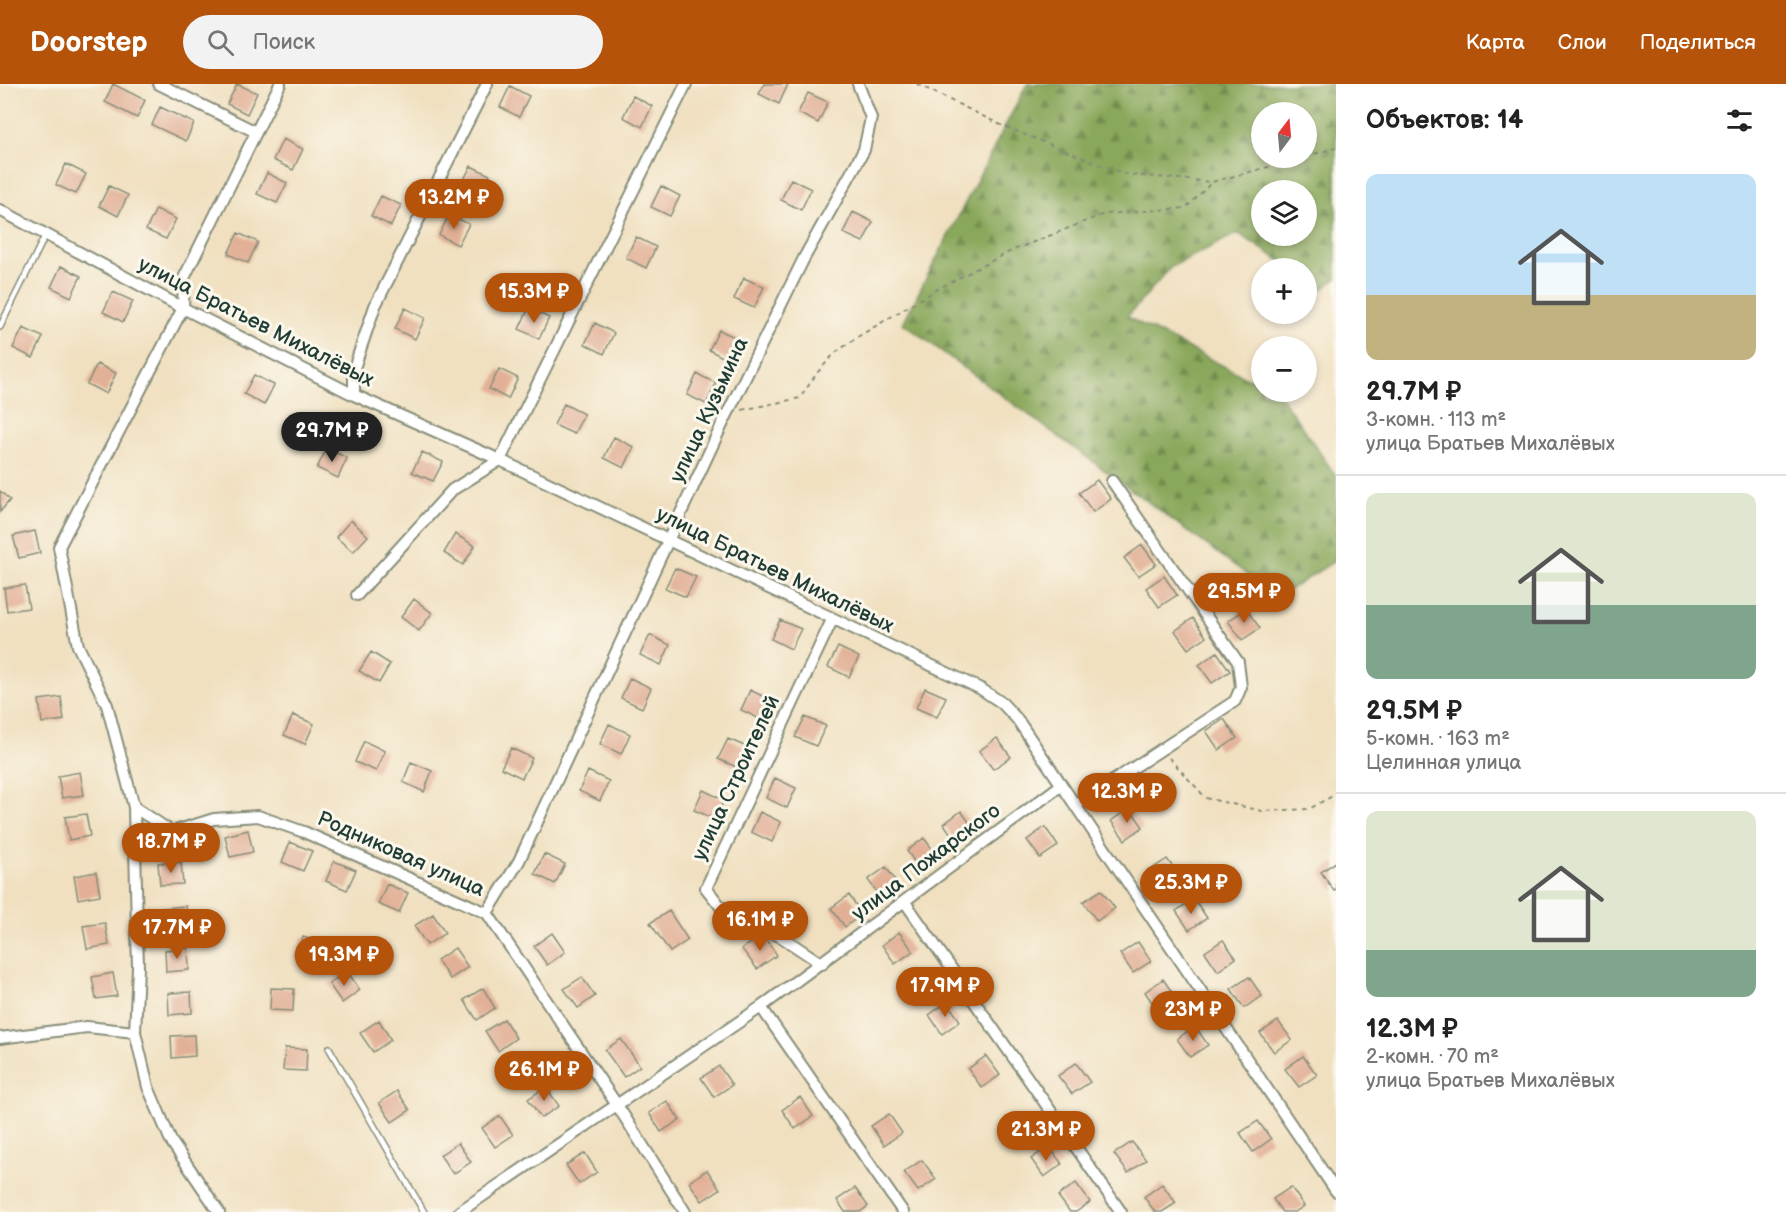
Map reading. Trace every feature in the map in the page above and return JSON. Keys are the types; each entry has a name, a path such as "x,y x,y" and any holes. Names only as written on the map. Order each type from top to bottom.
{"street":[{"path":"159,84 255,132"},
{"path":"219,1212 171,1141 148,1087 135,1032 138,968 134,807 107,705 78,646 58,547 183,308 184,278 280,84"},
{"path":"354,395 354,368 375,306 487,84"},
{"path":"357,595 452,490 500,460 686,84"},
{"name":"улица Кузьмина","path":"487,913 519,861 728,413 804,258 864,150 871,118 858,84"},
{"name":"улица Братьев Михалёвых","path":"0,210 183,308 354,395 500,460 981,689 1002,703 1017,719 1060,786 1336,1191"},
{"path":"1075,806 1234,701 1241,687 1238,662 1112,481"},
{"name":"улица Строителей","path":"822,964 780,936 732,921 706,888 832,620"},
{"name":"улица Пожарского","path":"459,1212 822,964 1060,786"},
{"path":"134,807 172,832"},
{"name":"Родниковая улица","path":"136,851 172,832 214,819 258,816 304,832 487,913 617,1105 686,1212"},
{"path":"905,902 1121,1212"},
{"path":"761,1007 903,1212"},
{"path":"0,1038 87,1027 135,1032"}],"lane":[{"path":"0,327 46,234"},
{"path":"329,1048 424,1212"}],"path":[{"path":"917,84 1001,125 1124,174 1212,182 1264,168"},
{"path":"1317,153 1336,148"},
{"path":"728,413 800,399 823,366 859,336 941,287 1011,251 1104,214 1186,208 1212,182"},
{"path":"1161,749 1206,798 1262,811 1309,808 1336,794"}],"green space":[{"path":"1027,84 1336,84 1336,279 1317,293 1317,258 1276,258 1258,246 1317,246 1317,180 1251,180 1251,242 1238,233 1171,267 1127,317 1251,380 1251,402 1285,402 1336,476 1336,560 1278,597 903,323"}],"building":[{"path":"113,84 145,100 137,118 105,102"},
{"path":"237,84 257,93 247,114 227,104"},
{"path":"764,84 788,84 779,104 759,94"},
{"path":"510,86 529,96 519,117 500,107"},
{"path":"808,93 828,102 818,123 798,113"},
{"path":"633,96 652,106 642,127 623,117"},
{"path":"160,107 194,123 186,141 152,125"},
{"path":"283,139 303,149 293,170 273,160"},
{"path":"66,164 86,174 76,194 56,185"},
{"path":"471,166 490,175 480,196 460,187"},
{"path":"267,173 287,183 277,203 257,194"},
{"path":"791,179 811,189 801,210 781,200"},
{"path":"109,186 128,195 118,216 99,206"},
{"path":"661,186 680,196 670,216 651,207"},
{"path":"381,196 401,205 391,226 371,216"},
{"path":"156,209 176,219 166,239 146,230"},
{"path":"853,212 873,222 863,242 843,233"},
{"path":"449,215 469,224 458,245 439,235"},
{"path":"238,233 258,242 248,263 228,254"},
{"path":"636,237 656,247 646,268 626,258"},
{"path":"61,266 81,276 71,297 51,287"},
{"path":"744,278 764,287 754,308 734,299"},
{"path":"113,292 133,301 123,322 103,312"},
{"path":"405,308 425,318 415,339 395,329"},
{"path":"529,308 549,318 539,339 519,329"},
{"path":"595,323 614,333 604,354 585,344"},
{"path":"23,328 43,337 33,358 13,348"},
{"path":"719,330 739,339 728,360 709,350"},
{"path":"97,364 116,373 106,394 87,384"},
{"path":"499,369 518,378 508,399 489,389"},
{"path":"697,374 716,383 706,404 687,395"},
{"path":"254,375 274,385 264,405 244,394"},
{"path":"564,404 584,414 574,434 554,425"},
{"path":"614,437 634,447 624,468 604,458"},
{"path":"327,448 347,458 338,478 317,468"},
{"path":"422,452 443,462 433,481 412,472"},
{"path":"1097,480 1111,499 1093,512 1079,493"},
{"path":"0,491 10,500 0,512"},
{"path":"351,520 368,536 353,552 336,537"},
{"path":"35,531 40,553 19,558 13,536"},
{"path":"455,534 475,546 463,565 444,553"},
{"path":"1142,545 1156,564 1138,576 1124,558"},
{"path":"675,568 696,577 686,597 665,588"},
{"path":"1164,576 1177,595 1159,607 1146,588"},
{"path":"25,585 29,608 7,611 4,588"},
{"path":"414,599 432,613 419,631 401,617"},
{"path":"1246,609 1260,628 1242,640 1228,621"},
{"path":"1193,618 1206,637 1188,649 1175,631"},
{"path":"780,620 801,629 791,649 771,639"},
{"path":"650,635 670,645 661,665 640,655"},
{"path":"838,647 859,657 849,677 828,667"},
{"path":"371,652 390,664 379,683 359,671"},
{"path":"1217,652 1230,671 1212,683 1199,665"},
{"path":"630,678 651,688 642,708 621,698"},
{"path":"925,688 946,697 937,717 916,708"},
{"path":"750,690 771,700 762,720 741,710"},
{"path":"61,697 64,720 42,723 39,700"},
{"path":"293,715 314,724 305,744 284,735"},
{"path":"805,717 826,726 816,746 795,737"},
{"path":"1224,719 1237,738 1219,750 1206,731"},
{"path":"609,724 630,734 621,754 600,744"},
{"path":"997,738 1011,757 993,769 979,751"},
{"path":"728,739 749,748 739,768 718,759"},
{"path":"364,741 385,751 376,771 355,762"},
{"path":"511,748 532,758 522,778 501,768"},
{"path":"411,762 432,771 424,792 403,782"},
{"path":"588,771 609,781 600,801 579,791"},
{"path":"80,772 84,795 62,798 58,776"},
{"path":"775,778 796,788 787,808 766,798"},
{"path":"703,790 724,800 715,819 694,810"},
{"path":"1130,808 1143,827 1125,840 1111,821"},
{"path":"961,811 975,830 957,843 944,824"},
{"path":"760,812 781,822 772,842 751,832"},
{"path":"86,814 90,836 69,840 65,817"},
{"path":"1045,827 1058,846 1040,858 1027,840"},
{"path":"248,830 253,852 230,857 225,836"},
{"path":"924,838 938,857 920,870 907,851"},
{"path":"290,842 312,851 303,871 282,862"},
{"path":"544,854 565,864 555,884 535,874"},
{"path":"1167,859 1180,877 1162,890 1149,871"},
{"path":"334,861 356,870 347,890 326,881"},
{"path":"181,862 183,884 160,885 158,863"},
{"path":"1336,862 1336,890 1334,891 1321,872"},
{"path":"886,867 899,886 882,899 868,880"},
{"path":"96,872 100,895 78,899 74,876"},
{"path":"387,884 408,893 399,913 378,904"},
{"path":"1101,890 1115,908 1097,921 1083,902"},
{"path":"849,895 862,914 845,927 831,908"},
{"path":"1194,899 1207,918 1189,930 1176,911"},
{"path":"186,906 187,928 164,930 163,908"},
{"path":"669,911 688,940 670,952 650,923"},
{"path":"433,914 445,933 427,945 414,926"},
{"path":"105,923 109,945 87,949 83,926"},
{"path":"899,932 913,951 895,964 882,945"},
{"path":"552,933 565,952 547,965 534,946"},
{"path":"763,935 777,955 757,969 742,949"},
{"path":"303,937 325,944 318,965 296,958"},
{"path":"1223,940 1236,958 1218,971 1205,952"},
{"path":"1138,942 1151,961 1133,973 1120,954"},
{"path":"188,948 189,970 166,972 165,950"},
{"path":"455,948 468,967 450,979 437,960"},
{"path":"347,971 360,990 342,1003 329,984"},
{"path":"113,973 117,996 96,999 92,977"},
{"path":"582,977 595,996 578,1008 564,989"},
{"path":"1249,977 1262,996 1244,1008 1231,989"},
{"path":"1163,979 1176,998 1158,1011 1145,992"},
{"path":"271,988 294,989 293,1011 270,1010"},
{"path":"483,988 495,1008 477,1020 464,1000"},
{"path":"191,992 192,1013 169,1015 168,993"},
{"path":"947,1002 960,1021 942,1034 929,1015"},
{"path":"504,1019 516,1038 498,1051 485,1031"},
{"path":"379,1020 391,1040 373,1052 360,1033"},
{"path":"1278,1021 1292,1040 1274,1052 1260,1033"},
{"path":"1195,1026 1208,1045 1190,1057 1177,1039"},
{"path":"194,1035 195,1056 172,1058 171,1036"},
{"path":"621,1039 640,1066 624,1077 605,1050"},
{"path":"285,1048 307,1049 306,1071 283,1070"},
{"path":"986,1056 1000,1075 982,1088 968,1069"},
{"path":"1303,1056 1317,1075 1299,1087 1285,1069"},
{"path":"1076,1063 1090,1082 1072,1094 1058,1076"},
{"path":"719,1066 732,1085 714,1097 701,1078"},
{"path":"546,1087 559,1106 541,1118 528,1099"},
{"path":"397,1091 410,1110 392,1122 379,1103"},
{"path":"800,1097 813,1116 795,1129 782,1110"},
{"path":"667,1101 680,1120 661,1132 649,1113"},
{"path":"889,1114 902,1133 884,1145 871,1126"},
{"path":"1026,1115 1040,1133 1022,1146 1008,1127"},
{"path":"500,1116 513,1135 495,1147 482,1128"},
{"path":"1258,1121 1271,1139 1253,1152 1240,1133"},
{"path":"1132,1142 1146,1160 1128,1173 1114,1154"},
{"path":"458,1143 471,1162 453,1174 440,1155"},
{"path":"1049,1146 1062,1164 1044,1177 1031,1159"},
{"path":"585,1153 597,1172 579,1184 566,1165"},
{"path":"922,1160 936,1179 918,1191 904,1172"},
{"path":"707,1170 720,1189 702,1201 689,1182"},
{"path":"1076,1183 1090,1202 1076,1212 1070,1212 1058,1196"},
{"path":"1162,1184 1176,1203 1162,1212 1155,1212 1144,1197"},
{"path":"1291,1187 1304,1206 1295,1212 1282,1212 1273,1199"},
{"path":"855,1188 868,1206 860,1212 845,1212 837,1200"}]}
